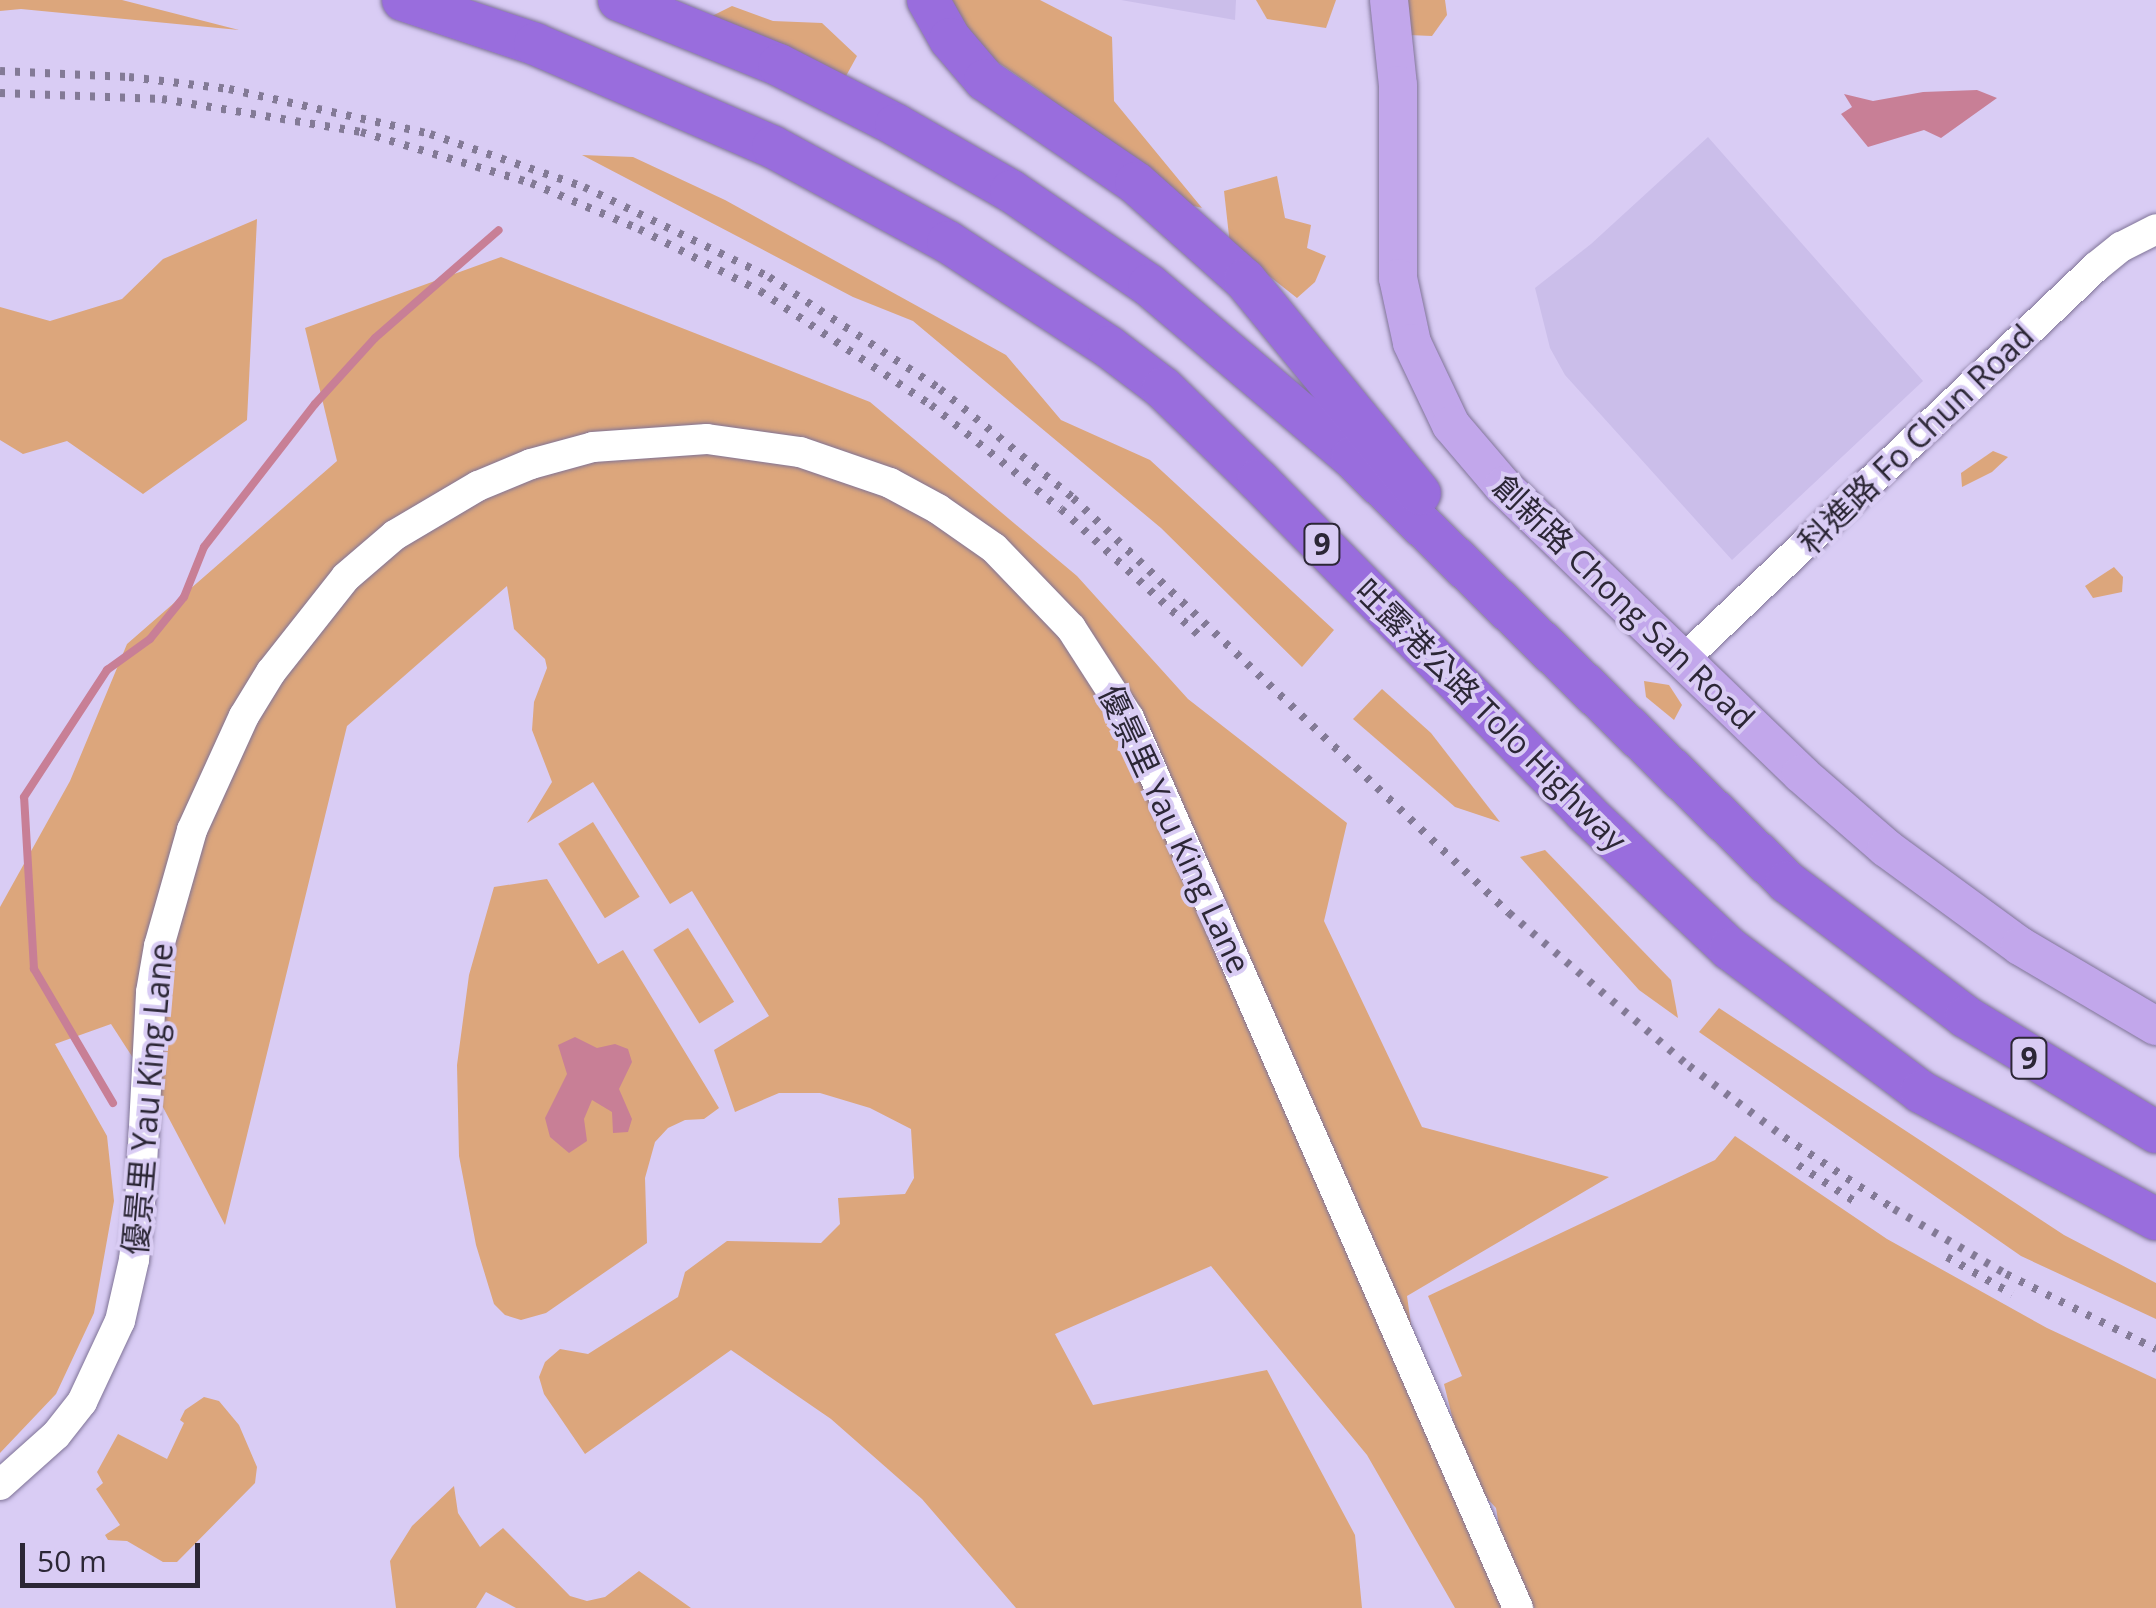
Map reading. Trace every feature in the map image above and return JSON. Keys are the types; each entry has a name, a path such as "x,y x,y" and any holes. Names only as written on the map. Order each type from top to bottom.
{"highway":[{"name":"吐露港公路 Tolo Highway","path":"403,0 535,44 774,147 948,242 1109,347 1163,388 1271,492 1586,814 1730,949 1921,1092 2156,1219"},
{"name":"9","path":"619,0 720,40 839,96 955,158 1066,226 1148,285 1312,421 1787,882 1966,1017 2156,1132"},
{"path":"928,0 950,39 985,80 1136,183 1245,280 1360,415 1488,591"}],"main road":[{"name":"創新路 Chong San Road","path":"1390,0 1398,85 1398,278 1403,311 1424,376 1451,425 1479,460 1683,660 1801,774 1886,848 2020,946 2156,1026"}],"street":[{"name":"科進路 Fo Chun Road","path":"1683,660 2096,267 2156,229"},
{"name":"優景里 Yau King Lane","path":"0,1485 56,1435 82,1402 120,1321 136,1241 150,1071 151,992 160,946 192,830 244,716 271,672 346,577 395,535 462,494 531,464 592,447 708,439 800,452 890,484 938,509 994,548 1071,628 1129,718 1518,1608"}],"shaded area":[{"path":"0,0 122,0 239,30 21,9 0,11"},
{"path":"951,0 1040,0 1112,37 1114,101 1202,208 1170,200 1040,91 968,42"},
{"path":"1121,0 1236,0 1235,20"},
{"path":"1256,0 1336,0 1326,28 1267,19"},
{"path":"1374,0 1445,0 1447,15 1432,36 1385,34"},
{"path":"732,6 773,21 822,23 857,56 846,76 712,16"},
{"path":"1977,90 1997,98 1941,138 1924,130 1868,147 1841,114 1852,107 1844,94 1873,101 1923,92"},
{"path":"1708,137 1923,381 1732,560 1565,375 1550,348 1535,288 1591,244"},
{"path":"582,155 633,157 725,200 1006,355 1061,420 1150,460 1334,630 1302,667 1161,528 913,321 853,297"},
{"path":"1277,176 1285,218 1311,225 1307,248 1326,256 1315,282 1297,298 1230,245 1224,191"},
{"path":"257,219 247,420 143,494 67,441 23,454 0,440 0,307 50,321 122,299 163,259"},
{"path":"501,257 870,402 1077,576 1188,699 1347,823 1324,921 1422,1127 1609,1177 1407,1296 1425,1423 1505,1608 1455,1608 1367,1455 1211,1266 1055,1334 1093,1405 1267,1370 1355,1535 1362,1608 1016,1608 922,1499 831,1419 731,1350 585,1454 544,1394 539,1377 545,1362 560,1349 588,1354 678,1297 685,1272 727,1241 821,1243 840,1224 838,1198 905,1194 914,1178 911,1129 870,1108 820,1093 779,1093 735,1112 714,1050 769,1016 692,891 670,904 593,782 527,823 552,782 532,730 534,702 547,668 545,659 514,629 507,586 347,726 225,1225 155,1092 111,1024 55,1044 107,1136 114,1201 94,1313 56,1394 0,1453 0,907 70,781 127,644 337,461 305,328"},
{"path":"1993,451 2008,457 1992,472 1962,487 1961,473"},
{"path":"2114,567 2123,577 2122,592 2093,598 2085,586"},
{"path":"1644,681 1669,685 1682,705 1674,720 1646,697"},
{"path":"1382,689 1431,733 1500,822 1455,807 1353,719"},
{"path":"593,822 640,897 605,918 558,844"},
{"path":"1545,850 1671,980 1678,1018 1639,990 1520,857"},
{"path":"547,879 598,964 623,950 719,1108 704,1119 685,1120 668,1128 655,1142 645,1178 647,1243 546,1313 521,1320 505,1315 494,1304 476,1245 459,1156 457,1065 469,975 494,887"},
{"path":"688,928 734,1002 699,1024 653,950"},
{"path":"1719,1008 2064,1235 2156,1283 2156,1319 2021,1256 1699,1032"},
{"path":"575,1037 597,1048 615,1044 628,1049 632,1062 619,1089 632,1119 628,1132 613,1133 612,1112 592,1100 584,1119 587,1141 569,1153 550,1137 545,1118 567,1074 558,1045"},
{"path":"1735,1136 1887,1239 2047,1328 2156,1379 2156,1608 1534,1608 1503,1551 1496,1508 1467,1477 1444,1384 1462,1376 1428,1296 1715,1160"},
{"path":"204,1397 219,1401 239,1425 257,1467 255,1483 177,1562 163,1562 127,1541 108,1540 105,1535 120,1525 96,1489 103,1483 97,1472 118,1434 167,1459 184,1423 180,1420 185,1410"},
{"path":"454,1486 458,1513 480,1547 503,1528 570,1596 587,1601 605,1597 639,1571 691,1608 516,1608 486,1592 476,1608 396,1608 390,1561 412,1526"}],"waterway":[{"path":"113,1103 34,969 24,797 107,670 150,639 184,597 204,547 315,404 375,338 499,230"}],"railway":[{"path":"0,71 129,77 229,89 430,134 584,187 769,277 940,389 1073,498 1509,913 1689,1066 1784,1137 1894,1209 2006,1274 2156,1349"},
{"path":"0,93 162,99 361,132 531,183 639,229 760,291 931,405 1061,509 1203,639"},
{"path":"1798,1165 1857,1203"},
{"path":"1947,1257 2012,1294"}]}
